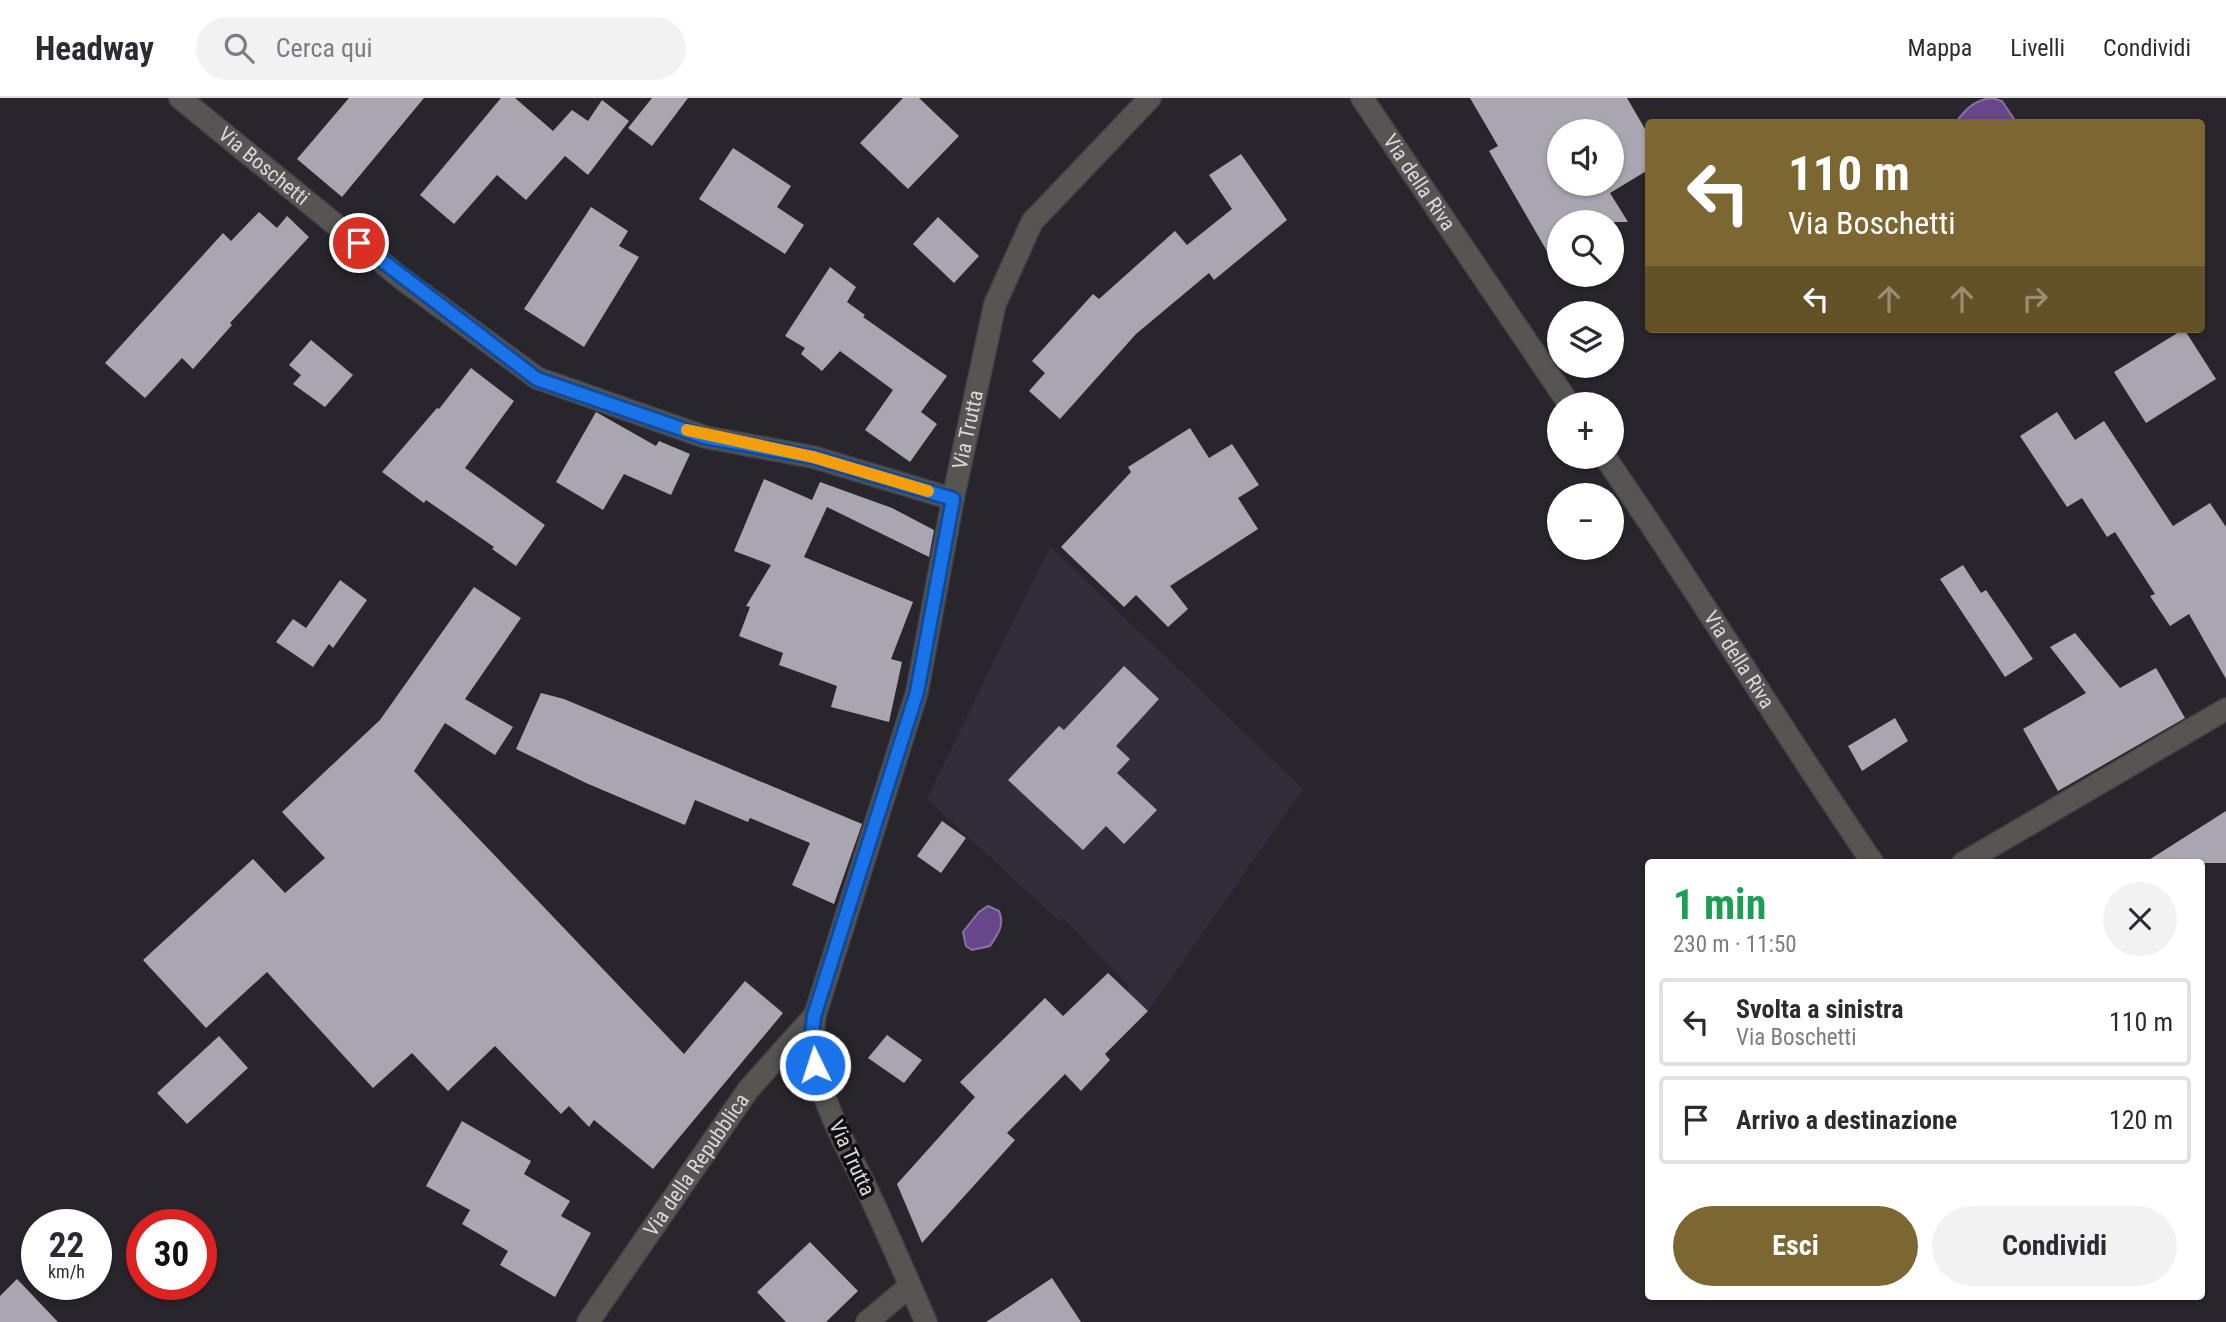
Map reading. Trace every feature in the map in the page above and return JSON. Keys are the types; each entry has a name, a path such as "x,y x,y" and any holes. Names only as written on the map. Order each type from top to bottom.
{"street":[{"name":"Via Boschetti","path":"180,98 401,278 537,379 705,437 813,457 953,499"},
{"name":"Via Trutta","path":"926,1322 838,1129 821,1085 815,1065 812,1035 814,1016 917,692 953,499 995,303 1032,222 1150,98"},
{"name":"Via della Riva","path":"1362,98 1561,392"},
{"name":"Via della Riva","path":"1613,469 1673,555 1795,749 1870,859"},
{"path":"1970,859 2226,709"},
{"name":"Via della Repubblica","path":"588,1322 748,1090 814,1016"},
{"path":"867,1322 910,1286"}],"shaded area":[{"path":"1992,98 2002,101 2014,119 1958,119 1980,101"},
{"path":"1050,546 1303,789 1148,1011 1126,990 1129,986 1063,918 1059,921 927,799"},
{"path":"988,906 999,911 1000,929 990,946 972,950 966,946 963,932 979,912"}],"building":[{"path":"349,98 424,98 342,197 297,159"},
{"path":"501,98 515,98 553,131 572,110 588,121 602,100 629,121 588,175 565,156 526,200 497,175 454,224 420,195"},
{"path":"652,98 688,98 652,146 628,128"},
{"path":"903,98 919,98 959,136 908,189 860,143"},
{"path":"1470,98 1627,98 1645,129 1645,172 1624,185 1624,119 1547,119 1547,196 1612,196 1621,210 1547,210 1547,251 1489,151 1498,146"},
{"path":"733,148 791,186 777,207 804,225 785,254 699,199"},
{"path":"1241,154 1287,220 1214,280 1209,273 1136,334 1060,419 1029,391 1045,373 1032,361 1093,294 1099,299 1175,231 1187,245 1232,209 1209,175"},
{"path":"591,207 628,231 619,246 639,257 584,347 524,309"},
{"path":"259,212 277,228 287,216 309,237 230,323 232,325 193,369 182,358 145,398 105,363 223,233 231,241"},
{"path":"938,217 979,256 954,283 913,244"},
{"path":"830,267 856,287 847,302 865,315 863,317 947,376 921,412 937,424 910,462 865,430 893,390 840,351 822,371 801,354 805,348 785,336"},
{"path":"2177,333 2187,333 2216,379 2146,423 2114,372"},
{"path":"311,340 353,375 325,407 293,384 301,375 289,365"},
{"path":"471,368 514,401 465,468 545,525 516,566 492,549 494,547 426,500 424,503 382,472 437,408 439,409"},
{"path":"596,412 656,446 659,441 690,454 671,495 624,474 603,510 556,482"},
{"path":"2057,412 2075,440 2104,421 2173,526 2210,503 2226,527 2226,679 2189,614 2170,626 2150,596 2155,594 2115,532 2107,537 2082,498 2067,507 2020,436"},
{"path":"1190,428 1209,458 1232,444 1259,485 1238,498 1258,529 1170,586 1188,609 1168,627 1136,595 1124,607 1061,547 1131,472 1128,467"},
{"path":"764,479 812,500 820,482 892,508 934,530 929,557 827,507 804,557 913,602 891,659 902,662 889,722 831,707 837,686 779,665 783,653 739,636 750,607 746,606 771,565 734,551"},
{"path":"1963,565 1981,593 1986,590 2033,659 2005,677 1940,579"},
{"path":"340,580 367,600 333,648 329,644 313,667 276,642 293,619 306,628"},
{"path":"474,587 521,618 465,699 513,727 495,755 445,723 414,771 684,1054 745,981 783,1013 653,1169 594,1120 589,1127 569,1106 561,1114 495,1046 448,1091 412,1053 373,1088 267,972 206,1028 143,960 253,859 285,893 325,858 282,812 380,720"},
{"path":"2075,633 2120,688 2156,668 2185,718 2058,791 2023,729 2086,693 2050,647"},
{"path":"1124,666 1159,699 1116,746 1130,759 1117,773 1157,810 1124,844 1106,826 1083,850 1008,780 1059,726 1064,730"},
{"path":"541,693 564,699 862,824 834,904 792,885 810,843 750,818 748,822 695,800 685,825 586,783 516,749"},
{"path":"1895,718 1908,741 1862,771 1848,746"},
{"path":"2226,811 2226,863 2205,863 2205,859 2150,859"},
{"path":"942,821 966,838 941,873 917,856"},
{"path":"1108,973 1148,1011 1105,1054 1110,1060 1081,1091 1065,1074 1007,1133 1015,1140 922,1243 897,1184 975,1097 960,1082 1045,998 1063,1016"},
{"path":"887,1035 922,1060 904,1083 868,1058"},
{"path":"219,1036 248,1068 187,1124 157,1093"},
{"path":"462,1121 531,1161 524,1174 570,1201 561,1216 591,1233 555,1297 500,1265 508,1251 462,1224 470,1210 426,1186"},
{"path":"810,1242 858,1291 826,1322 786,1322 757,1292"},
{"path":"1052,1278 1081,1322 986,1322"},
{"path":"17,1279 21,1283 21,1300 37,1300 58,1322 0,1322 0,1296"}],"slow traffic":[{"path":"687,430 705,437 813,457 928,491"}],"route":[{"path":"359,243 401,278 537,379 705,437 813,457 953,499 917,692 814,1016 812,1035 815,1065"}]}
